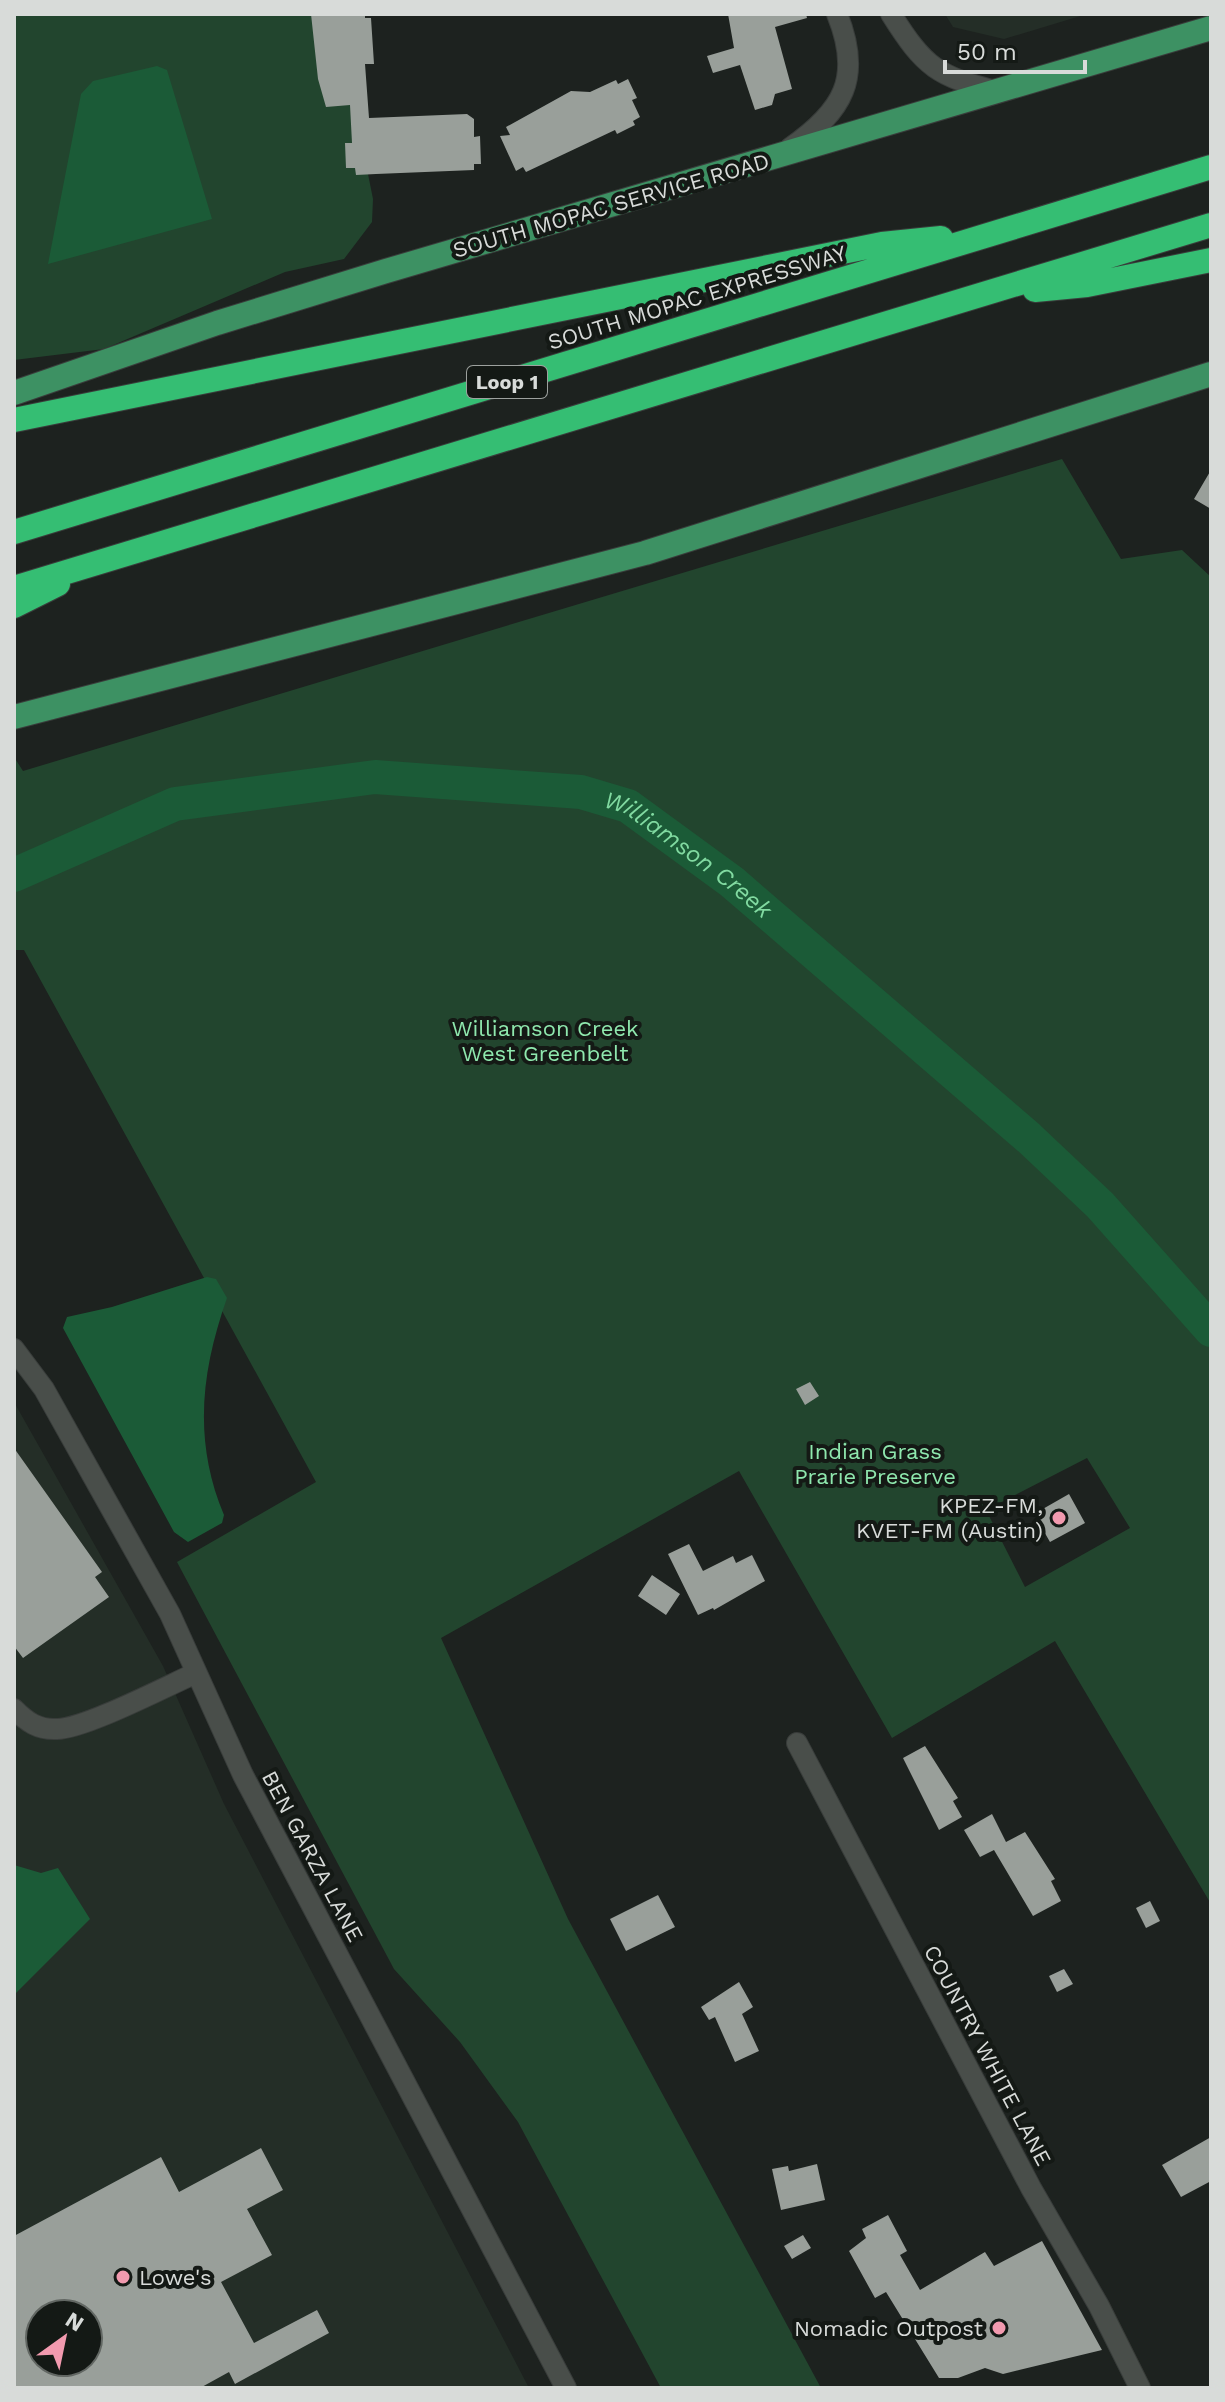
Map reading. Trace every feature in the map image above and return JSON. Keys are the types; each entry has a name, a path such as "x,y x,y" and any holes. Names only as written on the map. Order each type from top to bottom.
{"highway":[{"name":"SOUTH MOPAC EXPRESSWAY","path":"14,532 1211,167"},
{"name":"Loop 1","path":"14,588 1211,225"},
{"path":"14,420 882,244 999,232"},
{"path":"985,295 1087,285 1211,260"},
{"path":"14,606 95,563"}],"main road":[{"name":"SOUTH MOPAC SERVICE ROAD","path":"14,393 231,319 1211,28"},
{"path":"14,717 645,553 1211,374"}],"street":[{"path":"779,156 814,132 839,103 849,65 848,44 837,14"},
{"path":"891,14 920,58 935,70 964,83 999,92"},
{"name":"BEN GARZA LANE","path":"14,1349 44,1389 170,1614 243,1775 566,2388"},
{"path":"14,1709 28,1723 41,1727 71,1727 196,1673"},
{"name":"COUNTRY WHITE LANE","path":"797,1743 1140,2388"}],"shaded area":[{"path":"945,14 1087,14 1004,39 953,27"},
{"path":"157,66 167,70 212,219 48,264 81,94 93,81"},
{"path":"207,1277 216,1279 227,1298 211,1353 204,1406 208,1460 224,1515 222,1523 188,1542 174,1532 63,1328 67,1317 112,1307"},
{"path":"14,1402 163,1666 224,1804 529,2388 14,2388"},
{"path":"14,1865 41,1873 58,1868 90,1919 14,1995"}],"green space":[{"path":"14,14 336,14 373,199 372,222 344,259 285,272 104,349 14,360"},
{"name":"Williamson Creek West Greenbelt","path":"1062,459 1121,559 1182,550 1211,577 1211,1904 1055,1641 892,1738 739,1471 441,1638 568,1919 821,2388 661,2388 518,2122 460,2042 394,1969 177,1562 316,1482 24,950 14,950 14,757 23,771","holes":["1087,1458 1130,1528 1025,1587 986,1510"]}],"building":[{"path":"311,14 365,14 365,18 371,18 374,64 365,64 369,118 467,114 474,119 474,137 480,136 481,164 474,164 474,170 356,175 355,168 346,168 345,143 352,143 350,105 326,107 318,79"},
{"path":"728,14 806,14 807,18 775,27 792,89 775,94 772,105 755,110 740,65 713,73 707,56 734,48"},
{"path":"628,79 637,98 632,100 640,117 633,121 635,125 617,134 615,130 526,172 523,167 516,171 500,136 510,135 506,127 571,91 590,92 616,80 618,84"},
{"path":"1211,470 1211,509 1194,499"},
{"path":"810,1382 819,1396 805,1405 796,1389"},
{"path":"14,1448 102,1572 95,1577 109,1597 23,1658 14,1646"},
{"name":"KPEZ-FM, KVET-FM (Austin)","path":"1069,1494 1085,1523 1050,1542 1034,1514"},
{"path":"689,1544 703,1571 733,1556 736,1563 752,1555 765,1581 714,1610 698,1615 668,1554"},
{"path":"652,1575 680,1594 666,1615 638,1596"},
{"path":"925,1746 958,1798 953,1801 962,1817 939,1830 903,1758"},
{"path":"992,1814 1006,1842 1025,1832 1055,1879 1051,1881 1061,1901 1033,1916 994,1850 980,1857 964,1830"},
{"path":"658,1895 675,1927 626,1951 610,1919"},
{"path":"1150,1901 1160,1921 1146,1928 1136,1908"},
{"path":"1064,1969 1073,1984 1057,1992 1049,1976"},
{"path":"739,1982 753,2007 742,2014 759,2051 735,2062 715,2017 709,2020 701,2007"},
{"path":"1211,2137 1211,2181 1181,2197 1162,2165"},
{"name":"Lowe's","path":"261,2148 283,2190 247,2209 272,2255 221,2282 254,2343 317,2310 329,2333 235,2384 229,2372 200,2388 14,2388 14,2236 161,2157 179,2192"},
{"path":"817,2164 825,2200 781,2210 772,2169 788,2166 789,2171"},
{"name":"Nomadic Outpost","path":"888,2215 907,2251 900,2255 920,2290 985,2252 994,2266 1042,2241 1102,2350 1003,2374 985,2368 958,2378 939,2378 886,2292 875,2298 849,2251 866,2238 862,2229"},
{"path":"803,2235 811,2248 792,2259 784,2246"}],"waterway":[{"name":"Williamson Creek","path":"14,875 175,804 375,777 581,792 628,806 732,882 1029,1138 1100,1205 1211,1330"}],"place":[{"name":"KPEZ-FM, KVET-FM (Austin)","path":"1059,1518"},
{"name":"Lowe's","path":"123,2277"},
{"name":"Nomadic Outpost","path":"999,2328"}],"park label":[{"name":"Indian Grass Prarie Preserve","path":"875,1464"}]}
